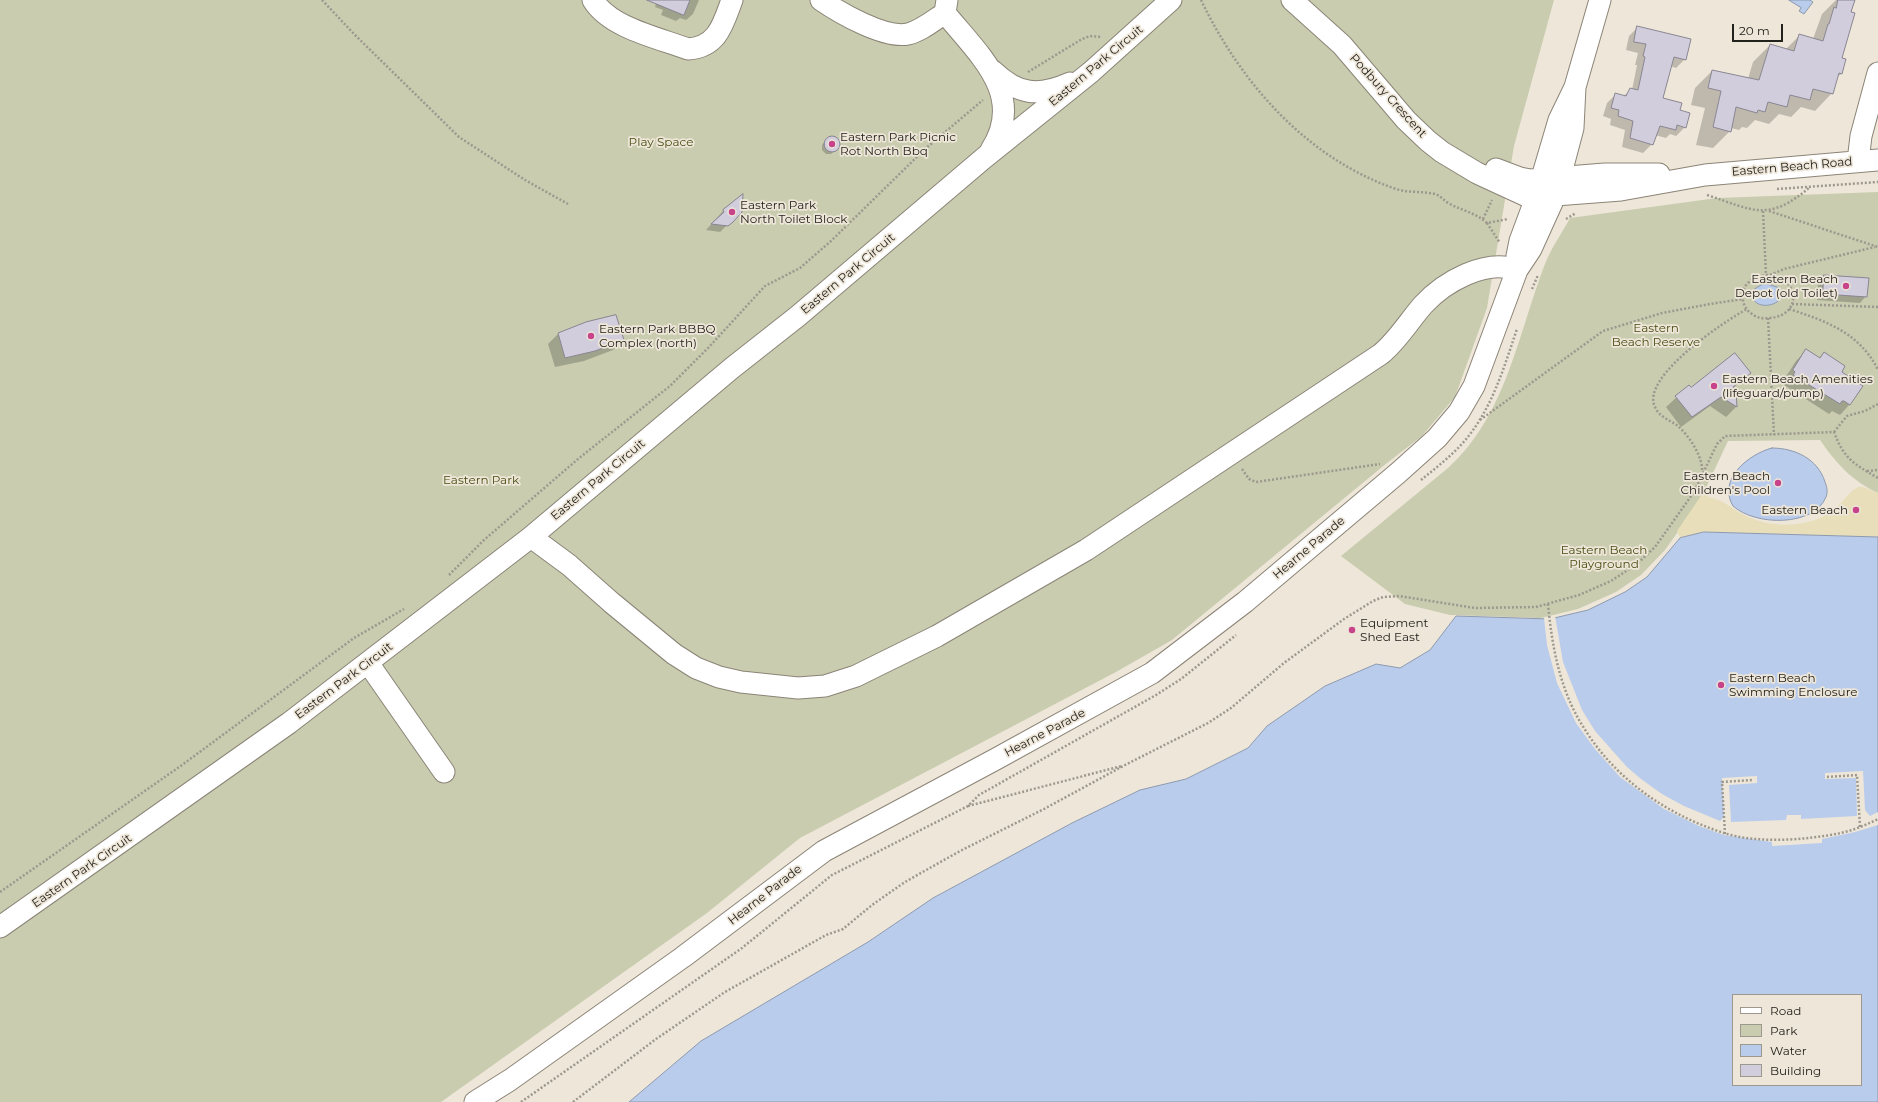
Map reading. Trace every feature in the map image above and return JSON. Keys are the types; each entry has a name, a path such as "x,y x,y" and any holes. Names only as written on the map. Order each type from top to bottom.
{"street":[{"path":"593,0 598,8 611,20 688,49 698,48 710,43 720,29 732,0"},
{"path":"821,0 851,19 893,33 907,34 918,30 946,6 988,67 1004,86 1026,92 1038,93 1064,86 1091,72"},
{"name":"Eastern Park Circuit","path":"0,927 246,754 368,663 531,537 720,378 798,316 984,158 1091,72 1171,0"},
{"name":"Podbury Crescent","path":"1292,0 1350,53 1406,120 1442,152 1482,176 1525,196 1548,188"},
{"name":"Podbury Crescent","path":"1310,0 1362,49 1411,108 1437,133 1462,151 1502,171 1548,188"},
{"path":"1548,188 1573,128 1575,87 1600,0"},
{"path":"1868,160 1861,136 1878,73"},
{"path":"984,158 993,146 1002,127 1004,86"},
{"name":"Eastern Beach Road","path":"1548,188 1621,190 1705,175 1868,160"},
{"name":"Hearne Parade","path":"1517,270 1520,241 1527,221 1548,188"},
{"name":"Hearne Parade","path":"475,1102 510,1080 683,957 824,851 1003,756 1152,673 1234,611 1398,473 1437,438 1460,412 1468,399 1517,270 1531,249 1548,188"},
{"path":"531,537 569,565 674,654 696,668 719,677 740,682 798,688 819,687 838,683 856,676 944,632 1086,550 1381,354 1399,336 1423,305 1444,288 1463,276 1480,270 1499,267 1517,270"},
{"path":"368,663 444,772"}],"path":[{"path":"322,0 355,35 459,137 525,180 568,204"},
{"path":"1201,0 1250,81 1288,124 1306,140 1328,155 1359,172 1396,189 1438,195 1452,205 1475,214 1487,223 1520,217 1527,221"},
{"path":"444,579 484,540 572,464 670,386 709,347 765,286 800,268 831,241 948,129 991,93 1082,39 1090,36 1105,36"},
{"path":"1769,211 1790,201 1810,187 1878,182"},
{"path":"1699,196 1707,195 1750,210 1769,211 1877,247"},
{"path":"1563,223 1573,214 1581,211"},
{"path":"1763,211 1768,275"},
{"path":"1768,275 1780,277 1788,283 1792,290 1792,304 1789,309 1779,316 1768,318 1754,316 1747,309 1743,299 1744,290 1748,283 1756,277 1877,247"},
{"path":"1531,290 1540,270"},
{"path":"1518,326 1499,383 1480,421 1603,331 1662,313 1743,299"},
{"path":"1792,304 1878,307"},
{"path":"1701,479 1701,464 1693,445 1683,431 1658,412 1653,402 1654,392 1660,379 1684,356 1717,327 1747,309"},
{"path":"1789,309 1823,320 1845,331 1868,352 1878,370"},
{"path":"1768,318 1774,434"},
{"path":"573,1102 656,1039 725,992 826,935 843,929 872,905 905,882 953,855 1208,723 1231,708 1284,663 1344,619 1362,608 1383,597 1399,596 1475,608 1516,608 1548,604 1592,590 1623,574 1637,564 1655,547 1666,533 1701,479 1717,444 1725,436 1834,432 1847,416 1865,411 1878,404"},
{"path":"1834,432 1843,452 1866,471 1878,478"},
{"path":"1231,454 1249,479 1256,482 1387,463 1398,473"},
{"path":"1866,471 1878,470"},
{"path":"1548,604 1552,644 1563,682 1583,728 1604,758 1633,786 1664,806 1696,822 1725,834 1757,839 1800,838 1841,833 1860,828 1878,819"},
{"path":"0,892 182,765 354,638 407,607"},
{"path":"521,1102 742,948 825,880 841,869 907,838 968,806 1125,765"},
{"path":"1827,777 1857,775 1860,828"},
{"path":"1725,834 1722,782 1753,780"}],"green space":[{"name":"Eastern Park","path":"0,0 1554,0 1514,146 1487,308 1455,397 1422,436 1387,463 1172,640 1116,672 800,838 707,913 441,1102 0,1102"},
{"name":"Eastern Beach Reserve","path":"1878,192 1878,493 1860,483 1845,471 1820,440 1728,441 1705,490 1682,526 1665,550 1641,575 1616,592 1578,609 1541,618 1450,615 1405,604 1341,556 1448,468 1468,447 1484,424 1508,373 1547,258 1570,218 1717,198"}],"sand":[{"name":"Eastern Beach","path":"1858,487 1863,487 1878,493 1878,537 1704,532 1680,538 1677,531 1705,490 1709,490 1708,497 1723,502 1741,514 1766,523 1788,525 1799,524 1820,518 1836,508 1853,490"}],"water":[{"path":"1789,0 1810,0 1813,2 1804,14 1799,11 1801,8"},
{"path":"1767,284 1780,288 1783,295 1775,303 1769,305 1758,304 1753,296 1753,290 1761,285"},
{"name":"Eastern Beach Children's Pool","path":"1772,448 1789,450 1804,456 1817,467 1822,474 1827,488 1827,495 1819,507 1810,514 1797,518 1769,520 1743,513 1733,506 1729,496 1729,486 1732,477 1745,462 1763,451"},
{"path":"1704,532 1878,537 1878,1102 629,1102 701,1041 868,942 933,898 1072,823 1140,790 1186,779 1248,748 1267,726 1325,686 1376,664 1400,668 1430,650 1456,616 1550,619 1588,610 1625,592 1647,577 1680,538"}],"pier":[{"path":"1555,616 1563,662 1582,710 1595,731 1627,767 1662,794 1684,806 1720,821 1724,817 1722,778 1757,776 1757,783 1729,785 1731,822 1786,820 1787,815 1801,815 1801,819 1857,816 1856,778 1825,779 1825,773 1863,771 1865,810 1870,816 1878,812 1878,825 1855,832 1822,839 1822,843 1772,846 1772,842 1724,835 1699,826 1664,809 1620,777 1595,749 1576,723 1557,683 1547,645 1544,618"}],"building":[{"path":"647,0 690,0 684,15"},
{"path":"1838,0 1855,0 1851,12 1855,13 1842,58 1846,59 1842,74 1839,73 1833,94 1813,89 1810,100 1790,95 1787,107 1768,102 1765,112 1758,110 1757,113 1736,107 1731,132 1713,127 1721,91 1708,88 1712,70 1759,80 1770,44 1794,51 1799,34 1823,41 1834,7 1836,8"},
{"path":"1637,26 1691,39 1686,60 1674,57 1663,98 1682,103 1680,110 1690,113 1686,128 1677,125 1676,130 1660,126 1653,145 1630,138 1633,121 1618,116 1619,110 1611,108 1615,93 1626,96 1630,88 1638,90 1645,57 1643,56 1646,44 1634,42"},
{"name":"Eastern Park Picnic Rot North Bbq","path":"832,136 839,141 840,144 835,151 832,152 825,147 824,144 829,137"},
{"name":"Eastern Park North Toilet Block","path":"743,194 742,212 733,222 728,226 711,224 724,212 723,210"},
{"name":"Eastern Beach Depot (old Toilet)","path":"1824,275 1869,278 1867,297 1823,294"},
{"name":"Eastern Park BBBQ Complex (north)","path":"616,315 624,340 595,351 565,358 558,333 586,322"},
{"path":"1806,349 1820,358 1824,352 1845,366 1842,372 1863,386 1850,405 1844,401 1840,404 1793,375 1795,372 1793,370"},
{"name":"Eastern Beach Amenities (lifeguard/pump)","path":"1735,353 1751,373 1733,387 1736,391 1737,407 1721,397 1692,417 1675,396 1689,385 1691,387"}],"place":[{"name":"Eastern Park Picnic Rot North Bbq","path":"832,144"},
{"name":"Eastern Park North Toilet Block","path":"732,212"},
{"name":"Eastern Beach Depot (old Toilet)","path":"1846,286"},
{"name":"Eastern Park BBBQ Complex (north)","path":"591,336"},
{"name":"Eastern Beach Amenities (lifeguard/pump)","path":"1714,386"},
{"name":"Eastern Beach Children's Pool","path":"1778,483"},
{"name":"Eastern Beach","path":"1856,510"},
{"name":"Equipment Shed East","path":"1352,630"},
{"name":"Eastern Beach Swimming Enclosure","path":"1721,685"}],"park label":[{"name":"Play Space","path":"661,142"},
{"name":"Eastern Beach Playground","path":"1604,557"}]}
